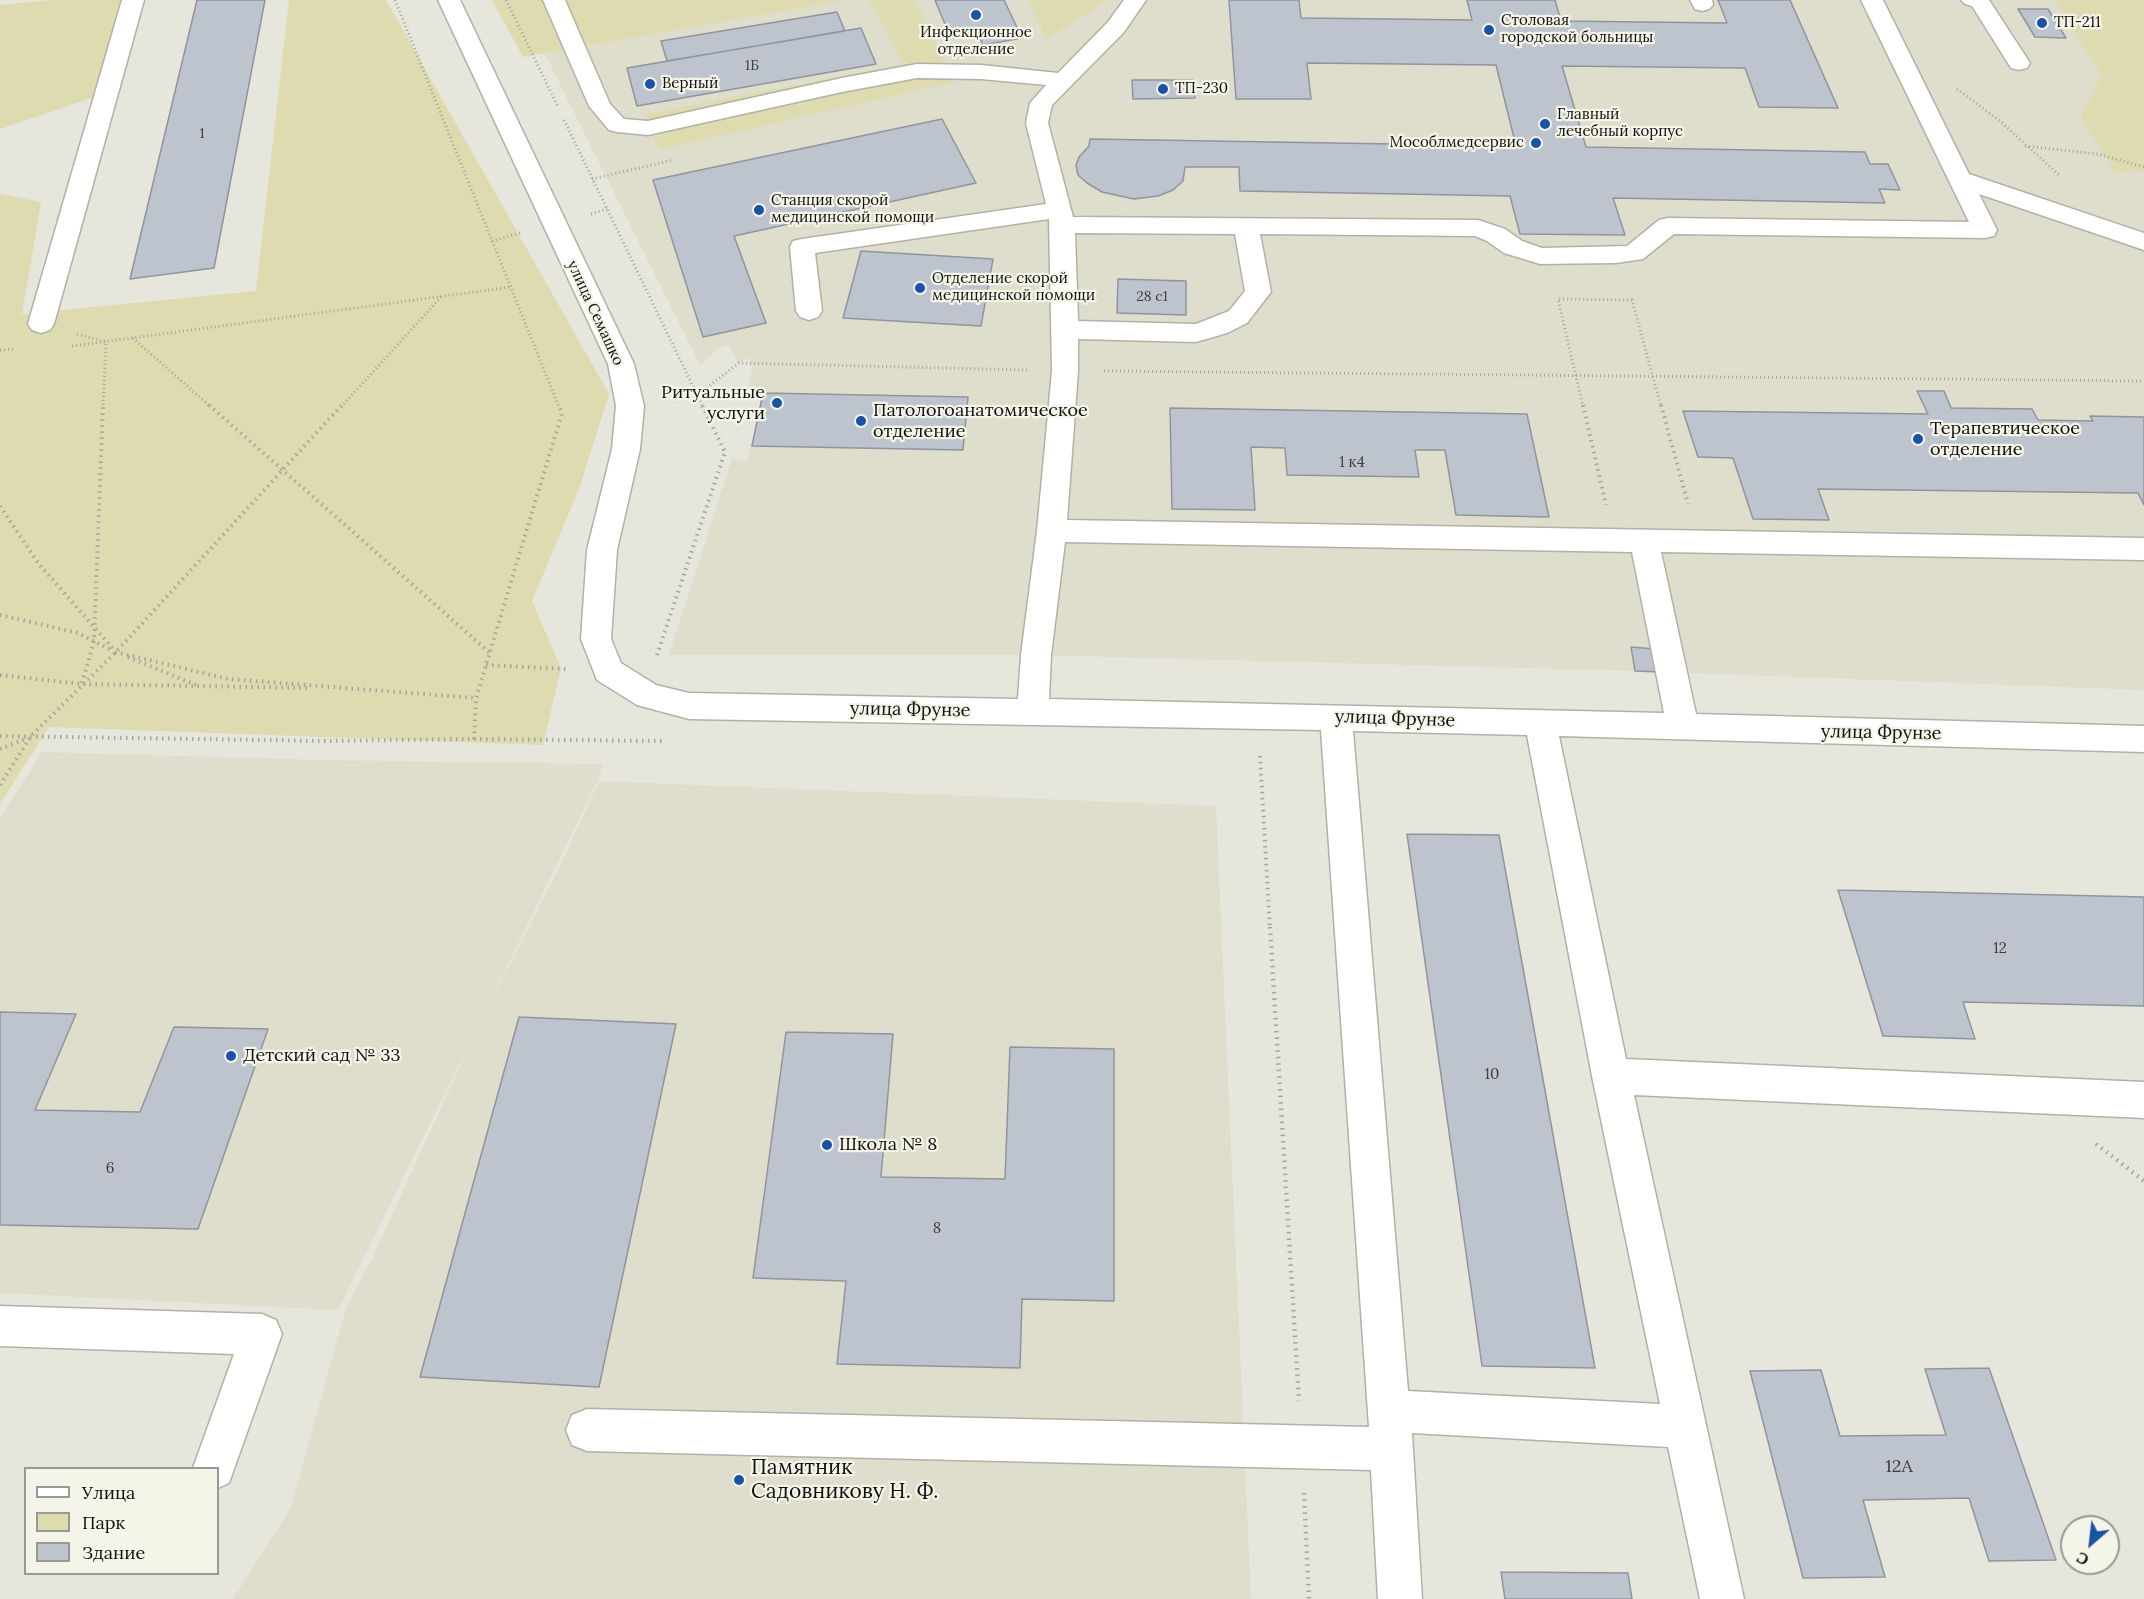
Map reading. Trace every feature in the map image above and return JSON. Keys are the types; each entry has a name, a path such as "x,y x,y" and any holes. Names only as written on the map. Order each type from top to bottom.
{"street":[{"path":"41,324 133,0"},
{"name":"улица Семашко","path":"449,0 621,364 630,406 626,449 602,550 596,639 608,671 648,696"},
{"path":"554,0 600,106 616,125 648,128 842,85 917,71 981,72 1062,80"},
{"path":"1135,0 1116,27 1041,103 1037,123 1061,218 1066,330 1196,333 1218,327 1238,317 1257,292 1246,225"},
{"path":"809,311 802,247 1061,218 1246,225 1478,228 1496,234 1513,247 1540,256 1634,253 1668,226 1985,230 1872,0"},
{"path":"1976,0 2019,63"},
{"path":"1960,179 2144,242"},
{"path":"1033,712 1036,655 1052,531 1065,371 1065,315"},
{"path":"1052,531 2144,549"},
{"path":"1644,541 1683,728"},
{"name":"улица Фрунзе","path":"648,696 689,706 1336,717 2144,740"},
{"path":"1336,717 1390,1430 1400,1599"},
{"path":"1541,724 1611,1076 1722,1599"},
{"path":"1611,1076 2144,1100"},
{"path":"0,1326 262,1334 214,1467"},
{"path":"586,1430 1302,1447 1390,1430 1685,1427"}],"path":[{"path":"0,736 324,741 474,739 477,698 562,413 395,0"},
{"path":"1900,56 1935,71 2001,122 2025,146 2098,154 2144,167"},
{"path":"72,346 511,287"},
{"path":"0,785 31,736 116,652 442,296"},
{"path":"1614,540 1558,299 1632,300 1698,542"},
{"path":"133,338 281,471 490,653"},
{"path":"82,684 94,641 106,342"},
{"path":"0,350 24,349"},
{"path":"697,395 739,363 1065,371 2144,381"},
{"path":"0,506 38,563 116,652 228,679 477,698"},
{"path":"0,615 78,633 116,652 198,686"},
{"path":"0,675 82,684 350,689"},
{"path":"0,749 31,736"},
{"path":"1260,755 1302,1447 1309,1599"}],"shaded area":[{"path":"518,0 2144,0 2144,690 1635,671 1036,655 669,655 732,458 747,461 763,393 747,392 752,369 750,358 739,363 729,345 718,349 700,365"},
{"name":"Школа № 8","path":"42,752 322,760 603,764 598,780 475,1032 560,866 599,781 1216,806 1251,1599 233,1599 291,1507 346,1308 373,1257 474,1035 338,1310 0,1293 0,818"}],"green space":[{"path":"51,0 124,0 94,97 0,129 0,5"},
{"path":"289,0 386,0 609,394 579,489 532,601 561,668 543,745 49,727 0,804 0,194 41,202 22,314 256,291"},
{"path":"492,0 846,0 523,57"},
{"path":"869,0 915,0 954,82 660,150 642,115 904,64"},
{"path":"1029,0 1107,0 1047,39"},
{"path":"2144,0 2144,171 2115,172 2081,117 2102,76 2056,1"}],"building":[{"path":"197,0 265,0 214,268 130,279"},
{"name":"Инфекционное отделение","path":"935,0 1004,0 1022,38 983,45 976,30 949,34"},
{"name":"Главный лечебный корпус","path":"1229,0 1299,0 1301,18 1472,20 1467,0 1555,0 1561,21 1727,23 1718,0 1790,0 1838,108 1759,107 1745,68 1562,66 1586,147 1865,152 1870,164 1888,164 1900,190 1879,189 1885,203 1613,198 1625,235 1520,234 1510,196 1240,191 1239,167 1185,167 1183,181 1173,190 1158,196 1134,199 1102,192 1087,183 1078,175 1076,165 1079,157 1089,146 1090,139 1516,146 1496,65 1307,63 1311,99 1236,99"},
{"name":"ТП-211","path":"2018,9 2048,9 2066,38 2035,37"},
{"path":"837,12 845,31 667,61 661,41"},
{"path":"861,28 876,64 637,106 627,68"},
{"name":"ТП-230","path":"1132,80 1193,80 1195,98 1133,99"},
{"name":"Станция скорой медицинской помощи","path":"942,119 976,183 734,236 766,323 703,337 653,180"},
{"name":"Отделение скорой медицинской помощи","path":"861,251 993,259 981,326 843,318"},
{"path":"1118,279 1186,281 1186,315 1117,313"},
{"name":"Терапевтическое отделение","path":"1917,391 1944,391 1951,408 2032,409 2038,420 2093,421 2090,416 2144,417 2144,505 2138,493 1818,489 1829,520 1753,519 1733,458 1698,457 1683,411 1928,414"},
{"name":"Патологоанатомическое отделение","path":"763,393 968,397 963,450 752,446"},
{"path":"1170,408 1527,414 1549,517 1456,515 1445,450 1415,450 1419,477 1287,475 1285,448 1251,447 1255,510 1172,509"},
{"path":"1631,647 1656,649 1660,672 1635,671"},
{"path":"1407,834 1499,835 1595,1368 1482,1366"},
{"path":"1838,890 2144,897 2144,1006 1963,1002 1975,1039 1883,1036"},
{"path":"0,1012 76,1014 35,1110 140,1112 174,1027 268,1029 198,1229 0,1225"},
{"path":"519,1017 676,1024 599,1387 420,1377"},
{"path":"786,1032 893,1034 881,1177 1005,1179 1010,1047 1114,1049 1114,1301 1022,1299 1020,1368 837,1364 846,1281 753,1278"},
{"path":"1989,1368 2056,1560 1989,1561 1969,1498 1863,1500 1885,1577 1803,1578 1750,1371 1821,1370 1840,1436 1946,1435 1925,1369"},
{"path":"1501,1572 1628,1573 1632,1599 1505,1599"}],"place":[{"name":"Инфекционное отделение","path":"976,15"},
{"name":"ТП-211","path":"2042,23"},
{"name":"Столовая городской больницы","path":"1489,30"},
{"name":"Верный","path":"650,84"},
{"name":"ТП-230","path":"1163,89"},
{"name":"Главный лечебный корпус","path":"1545,124"},
{"name":"Мособлмедсервис","path":"1536,143"},
{"name":"Станция скорой медицинской помощи","path":"759,210"},
{"name":"Отделение скорой медицинской помощи","path":"920,288"},
{"name":"Ритуальные услуги","path":"777,403"},
{"name":"Патологоанатомическое отделение","path":"861,421"},
{"name":"Терапевтическое отделение","path":"1918,439"},
{"name":"Детский сад № 33","path":"231,1056"},
{"name":"Школа № 8","path":"827,1145"},
{"name":"Памятник Садовникову Н. Ф.","path":"739,1480"}]}
